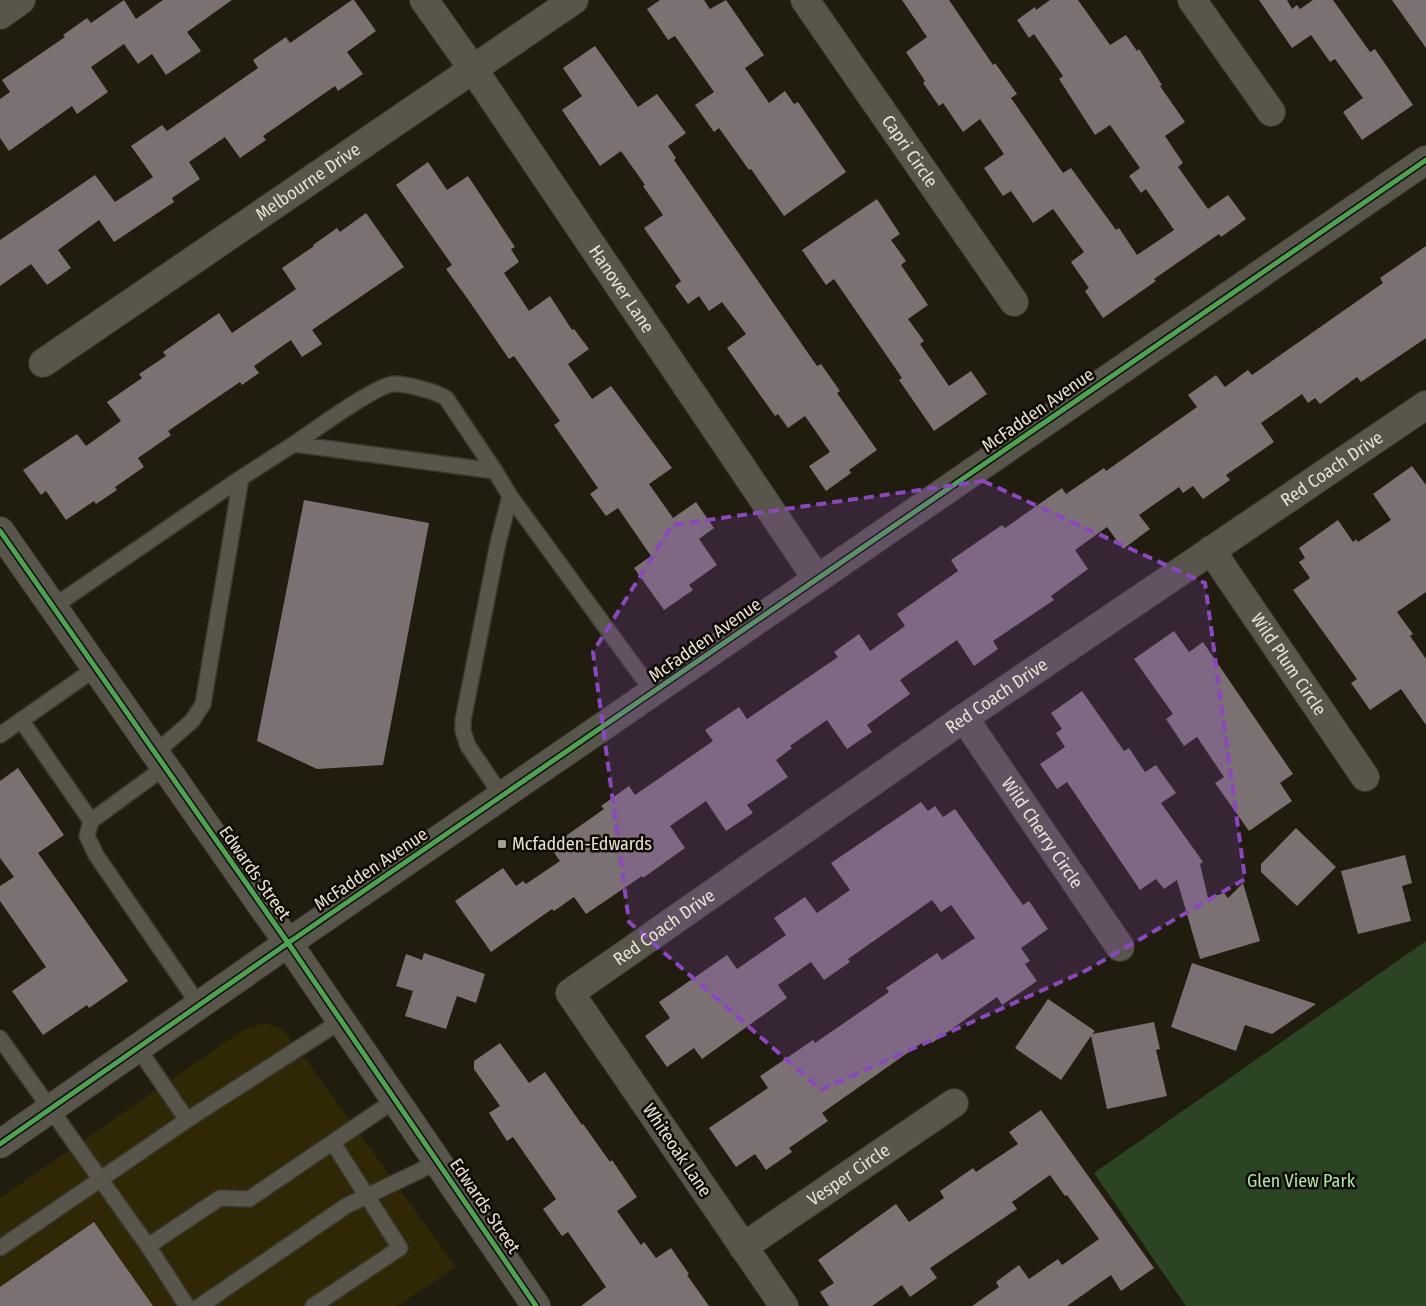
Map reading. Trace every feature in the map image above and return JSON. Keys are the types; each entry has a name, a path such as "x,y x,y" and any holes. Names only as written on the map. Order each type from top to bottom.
{"street":[{"path":"0,15 22,0"},
{"name":"Hanover Lane","path":"424,0 473,69 817,579"},
{"name":"Melbourne Drive","path":"43,362 574,0"},
{"name":"Capri Circle","path":"805,0 1014,302"},
{"path":"1192,0 1271,112"},
{"name":"McFadden Avenue","path":"0,1144 288,943 1426,160"},
{"name":"Red Coach Drive","path":"570,993 964,718 1426,405"},
{"name":"Edwards Street","path":"0,531 288,943 536,1306"},
{"name":"Wild Plum Circle","path":"1211,550 1365,777"},
{"name":"Wild Cherry Circle","path":"964,718 1120,947"},
{"name":"Whiteoak Lane","path":"570,993 784,1306"},
{"name":"Vesper Circle","path":"743,1247 954,1103"}],"lane":[{"path":"54,607 241,478 376,390 393,384 435,391 446,398 510,496 653,692"},
{"path":"294,444 495,471"},
{"path":"199,1005 96,855 87,836 91,821 160,760 192,721 203,704 241,478"},
{"path":"502,796 468,746 463,720 498,543 510,496"},
{"path":"0,735 96,668"},
{"path":"21,720 91,821"},
{"path":"0,1248 187,1120 341,1021"},
{"path":"0,1038 148,1246 187,1306"},
{"path":"138,1048 187,1120"},
{"path":"148,1246 220,1198 249,1199 395,1100"},
{"path":"313,1306 400,1248 333,1143"},
{"path":"200,1306 346,1206 438,1162"}],"highlighted area":[{"path":"983,481 1205,583 1245,879 1085,971 821,1090 629,922 593,652 672,525"}],"shaded area":[{"path":"266,1023 282,1029 300,1051 456,1267 397,1306 0,1306 0,1198 243,1030"}],"green space":[{"name":"Glen View Park","path":"1426,941 1426,1306 1186,1306 1094,1173"}],"building":[{"path":"124,0 136,19 163,0 232,0 187,32 201,51 166,75 152,54 138,64 124,44 91,67 108,92 77,114 72,106 9,151 0,138 0,99 10,92 2,80 65,37 63,35 87,18 91,23"},
{"path":"354,0 376,31 347,52 363,74 338,91 335,86 263,136 266,140 240,158 225,137 189,162 200,179 172,198 174,202 114,242 99,220 58,250 71,268 47,285 31,264 0,286 0,240 95,175 115,202 153,177 131,146 162,125 167,131 258,68 253,60 286,37 290,43"},
{"path":"660,0 704,0 710,9 726,0 764,55 745,68 769,103 785,91 794,104 798,102 846,172 784,216 719,128 714,132 695,105 714,92 675,36 668,40 647,9"},
{"path":"902,0 949,0 993,65 995,63 1017,94 1011,98 1063,173 1071,168 1116,230 1119,228 1137,255 1174,230 1146,189 1141,193 1129,176 1140,168 1110,125 1095,135 1059,79 1063,76 1034,34 1029,38 1017,20 1035,7 1036,10 1050,0 1078,0 1110,45 1126,35 1137,51 1139,49 1162,85 1160,86 1185,122 1165,136 1183,163 1178,167 1208,209 1228,195 1246,219 1221,237 1219,234 1154,279 1156,281 1103,318 1085,291 1089,288 1071,262 1084,252 1053,209 1033,223 1011,191 1003,196 984,168 1004,154 980,119 963,132 943,103 939,106 923,83 925,81 906,52 927,37"},
{"path":"1259,0 1287,0 1292,9 1297,5 1300,9 1313,0 1333,0 1370,52 1375,49 1413,105 1362,140 1343,112 1363,98 1335,59 1330,62 1311,35 1292,48"},
{"path":"1392,0 1426,0 1426,48"},
{"path":"595,46 638,107 657,94 686,133 668,146 676,158 674,160 817,366 821,364 840,391 837,393 877,450 849,470 851,473 826,491 809,466 830,452 805,416 788,428 778,414 775,416 727,348 746,334 722,302 709,311 699,296 688,304 675,286 681,281 644,228 663,215 643,186 645,185 621,151 600,166 562,110 582,96 563,68"},
{"path":"428,162 447,190 468,176 515,247 511,249 519,262 504,273 529,311 550,296 572,330 574,329 589,349 568,364 592,399 611,386 672,468 649,484 673,518 696,502 714,528 699,539 717,565 689,585 693,590 664,610 634,568 651,556 618,508 606,516 590,494 598,488 554,425 560,421 514,356 509,359 446,269 452,265 396,185"},
{"path":"877,199 900,234 891,240 906,261 901,265 928,305 908,319 924,341 920,344 949,386 971,371 987,394 934,431 899,380 902,378 834,279 826,285 802,250"},
{"path":"366,213 404,267 312,330 322,344 302,357 291,340 254,366 259,373 242,385 240,382 168,431 171,435 138,458 144,467 115,487 117,490 96,504 94,501 66,520 46,491 41,495 23,470 77,434 86,446 121,421 107,402 142,378 139,374 166,356 163,352 219,313 232,333 296,289 282,268 337,228 340,232"},
{"path":"1426,246 1426,338 1361,382 1357,377 1320,404 1315,398 1308,403 1302,394 1261,423 1274,442 1226,475 1230,480 1203,499 1193,486 1183,493 1179,487 1139,515 1150,529 1123,549 1107,527 1075,550 1088,569 1051,596 1054,600 993,641 998,649 974,666 957,640 900,680 910,694 867,725 872,732 847,749 827,720 790,746 792,748 776,760 788,777 747,805 753,813 726,831 706,801 670,826 685,848 643,878 642,876 586,914 574,897 554,911 552,909 491,952 455,901 503,868 516,886 523,881 526,884 560,861 550,847 604,809 601,806 629,786 635,795 713,741 705,730 739,707 747,719 838,657 834,652 859,634 870,651 905,626 897,614 958,571 951,560 1002,525 1005,528 1062,488 1066,494 1104,468 1106,471 1197,407 1188,395 1216,375 1225,387 1248,370 1252,375 1383,283 1380,278"},
{"path":"1412,466 1426,485 1426,592 1397,612 1413,634 1410,636 1426,659 1426,725 1401,689 1370,710 1351,683 1357,679 1293,590 1310,578 1299,562 1305,558 1299,548 1338,520 1353,542 1356,539 1358,542 1391,520 1373,494"},
{"path":"304,500 429,523 383,765 317,769 257,741"},
{"path":"1174,631 1189,652 1203,642 1293,774 1280,783 1292,801 1249,831 1215,783 1224,777 1197,737 1184,746 1166,719 1173,714 1134,659"},
{"path":"1082,691 1124,751 1129,748 1145,772 1156,765 1176,793 1161,803 1203,862 1200,864 1208,898 1224,893 1228,898 1243,883 1260,941 1200,959 1177,880 1164,889 1156,879 1140,890 1067,782 1057,789 1040,764 1065,747 1056,733 1062,729 1051,713"},
{"path":"18,768 64,835 38,853 128,981 89,1008 87,1005 43,1035 12,991 46,967 0,901 0,886 14,877 0,858 0,781"},
{"path":"921,802 928,811 935,806 943,817 955,809 1023,905 1029,901 1048,929 1021,948 1030,961 1025,964 1037,981 1002,1005 997,997 932,1043 931,1040 925,1044 923,1042 822,1113 828,1121 789,1148 792,1152 766,1170 755,1154 736,1167 709,1128 768,1088 760,1076 813,1040 815,1043 889,992 886,988 937,953 942,960 975,938 951,905 941,912 932,900 848,959 850,962 824,980 811,962 778,985 787,998 702,1059 694,1048 667,1067 645,1036 670,1018 659,1002 727,955 737,969 786,935 774,918 805,897 817,913 850,890 831,863"},
{"path":"1296,828 1336,867 1297,906 1261,872 1261,864"},
{"path":"1405,855 1412,883 1402,886 1411,921 1358,934 1341,871"},
{"path":"424,953 485,974 476,1003 457,996 446,1029 405,1016 413,991 396,986 406,954 422,960"},
{"path":"1192,963 1316,1004 1272,1034 1245,1025 1236,1051 1171,1027"},
{"path":"1048,999 1095,1031 1092,1034 1154,1022 1160,1049 1156,1050 1167,1096 1107,1109 1091,1036 1061,1080 1015,1048"},
{"path":"500,1043 529,1083 545,1072 610,1162 612,1160 637,1197 617,1211 641,1245 644,1242 656,1258 671,1248 709,1306 581,1306 606,1287 568,1232 562,1236 543,1209 556,1199 513,1137 507,1141 489,1113 500,1106 474,1069 474,1061"},
{"path":"1041,1110 1154,1268 1121,1291 1111,1275 1067,1306 972,1306 999,1287 996,1282 1019,1265 1029,1279 1058,1259 1062,1265 1099,1239 1050,1175 1012,1202 1017,1209 930,1268 937,1278 910,1297 902,1285 872,1306 829,1306 820,1292 834,1283 818,1260 896,1204 909,1222 944,1198 940,1191 973,1168 976,1172 1018,1144 1009,1132"},
{"path":"94,1222 153,1306 0,1306 0,1287"}],"cycle path":[{"path":"0,1144 288,943 1426,160"},
{"path":"0,531 288,943 536,1306"}],"place":[{"name":"Mcfadden-Edwards","path":"502,844"}]}
